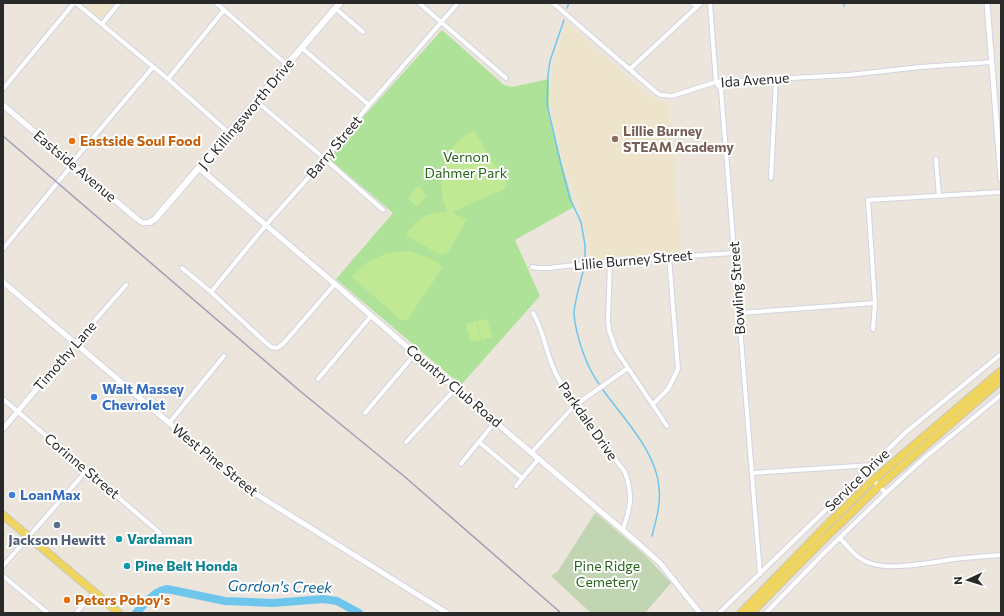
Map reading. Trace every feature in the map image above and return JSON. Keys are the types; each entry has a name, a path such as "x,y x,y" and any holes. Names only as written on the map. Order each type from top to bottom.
{"main road":[{"name":"J C Killingsworth Drive","path":"150,222 155,219 338,6"},
{"path":"751,613 876,483 1001,371"},
{"path":"741,613 827,524 1001,380"},
{"path":"3,515 119,613"}],"street":[{"path":"3,89 75,3 153,67 229,133"},
{"path":"102,24 119,3"},
{"path":"216,3 287,65"},
{"path":"168,80 223,9 225,3"},
{"path":"419,3 506,78"},
{"name":"Barry Street","path":"211,292 266,225 325,159 369,105 458,3"},
{"name":"Ida Avenue","path":"553,3 657,93 666,96 678,95 716,82 848,74 992,62"},
{"path":"692,3 697,7"},
{"path":"630,69 701,3"},
{"name":"Bowling Street","path":"710,3 716,82 721,90 760,574"},
{"path":"987,3 1001,178"},
{"path":"338,6 363,32"},
{"path":"302,48 369,105"},
{"path":"3,249 153,67"},
{"path":"771,178 776,78"},
{"path":"256,101 383,210"},
{"name":"Eastside Avenue","path":"3,105 137,219 143,223 150,222"},
{"path":"936,159 939,196"},
{"name":"Country Club Road","path":"199,168 415,354 623,530 660,563 700,613"},
{"path":"873,329 875,303 868,200 1001,192"},
{"name":"Lillie Burney Street","path":"532,267 549,268 610,261 734,253"},
{"path":"653,404 668,389 678,369 670,257"},
{"path":"610,261 609,330 616,350 667,426"},
{"path":"182,268 211,292 271,347 277,348 283,344 335,284"},
{"name":"West Pine Street","path":"3,282 168,423 256,494 446,613"},
{"name":"Timothy Lane","path":"3,429 126,284"},
{"path":"738,313 875,303"},
{"name":"Parkdale Drive","path":"533,313 543,333 551,363 556,375 574,406 625,472 629,484 631,505 623,530"},
{"path":"318,379 371,316"},
{"path":"365,413 415,354"},
{"name":"Service Drive","path":"719,613 872,465 924,418 1001,354"},
{"path":"168,423 224,356"},
{"path":"532,452 574,406 628,368"},
{"path":"406,442 456,388"},
{"path":"766,613 886,493 922,460 1001,395"},
{"name":"Corinne Street","path":"3,399 160,533"},
{"path":"461,464 495,422"},
{"path":"479,442 522,478"},
{"path":"516,486 539,458"},
{"path":"752,473 872,465"},
{"path":"3,566 87,470"},
{"path":"876,483 886,493"},
{"path":"840,538 856,555 863,560 884,566 921,564 968,557 1001,555"},
{"path":"3,576 48,613"},
{"path":"76,613 94,592"}],"shaded area":[{"path":"80,3 115,3 103,17 99,19"},
{"name":"Lillie Burney STEAM Academy","path":"566,20 572,28 651,97 669,104 681,253 592,261 581,212 561,155 553,122 550,97 552,70"}],"green space":[{"name":"Vernon Dahmer Park","path":"442,30 504,85 512,87 549,79 549,117 574,207 515,240 540,296 461,385 336,279 393,213 327,157"},
{"path":"474,130 496,167 507,182 504,190 482,198 452,213 467,219 448,253 440,255 406,235 419,220 424,217 435,213 448,212 444,203 441,186 444,167 456,143"},
{"path":"418,186 427,195 417,207 408,198"},
{"path":"407,251 435,261 443,267 407,320 401,320 352,277 366,263 387,253"},
{"path":"487,319 492,337 482,340 477,321"},
{"path":"476,321 481,340 471,342 466,324"},
{"name":"Pine Ridge Cemetery","path":"595,513 645,555 671,583 645,613 591,613 551,576 558,571"}],"waterway":[{"path":"567,8 569,3"},
{"path":"564,20 550,61 547,104 570,199 581,222 585,245 585,258"},
{"path":"584,268 576,298 574,314 582,350 590,369 599,384"},
{"path":"603,390 638,436 652,461 657,475 659,500 658,512 652,536"},
{"name":"Gordon's Creek","path":"136,613 154,595 167,589 225,601 273,603 323,599 337,601 359,613"}],"railway":[{"path":"3,136 300,391 405,477 561,613"}],"place":[{"name":"Lillie Burney STEAM Academy","path":"615,139"},
{"name":"Eastside Soul Food","path":"72,141"},
{"name":"Walt Massey Chevrolet","path":"94,397"},
{"name":"LoanMax","path":"12,495"},
{"name":"Jackson Hewitt","path":"57,525"},
{"name":"Vardaman","path":"119,539"},
{"name":"Pine Belt Honda","path":"127,566"},
{"name":"Peters Poboy's","path":"67,600"}]}
